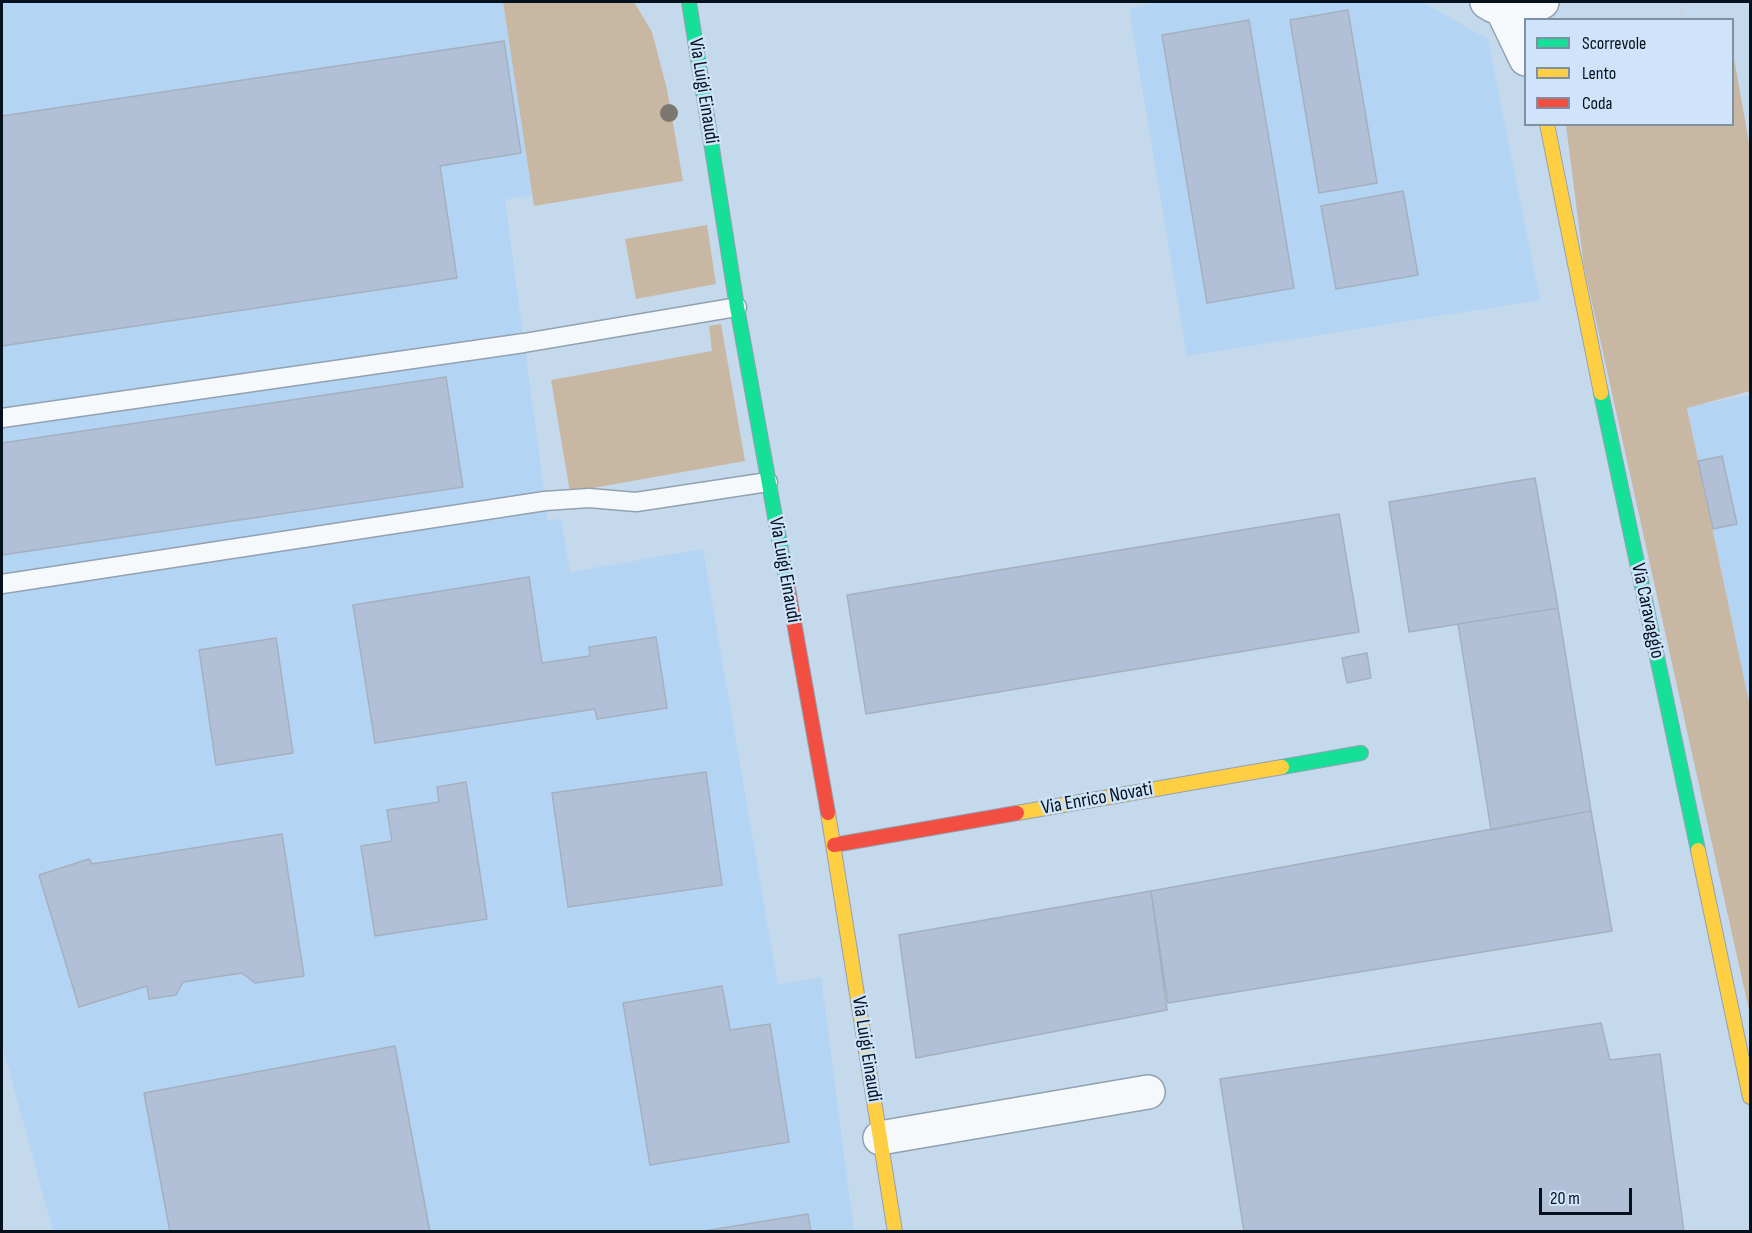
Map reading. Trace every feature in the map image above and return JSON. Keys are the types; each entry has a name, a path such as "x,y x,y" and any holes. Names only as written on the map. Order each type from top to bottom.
{"street":[{"name":"Via Luigi Einaudi","path":"689,2 736,307 834,845 895,1232"},
{"path":"1494,5 1515,11 1528,9 1542,2"},
{"path":"1548,18 1550,2"},
{"path":"1494,5 1524,56"},
{"name":"Via Caravaggio","path":"1547,126 1616,466 1750,1097"},
{"name":"Via Enrico Novati","path":"834,845 1361,753"},
{"path":"880,1138 1148,1092"}],"lane":[{"path":"2,417 512,345 736,307"},
{"path":"2,584 545,501 589,498 636,501 768,482"}],"path":[{"path":"1681,2 1682,18"}],"shaded area":[{"path":"2,2 503,2 532,195 505,200 548,520 561,519 570,572 703,549 778,985 821,977 854,1231 53,1231 2,1044"},
{"path":"503,2 634,2 652,32 667,89 683,181 534,206"},
{"path":"1156,2 1422,2 1488,39 1540,300 1187,356 1129,9"},
{"path":"1734,59 1750,148 1750,391 1687,408 1750,707 1750,1015 1584,267 1566,126 1734,126"},
{"path":"707,225 716,284 636,299 625,239"},
{"path":"721,324 745,461 570,492 551,380 712,351 709,326"},
{"path":"1750,395 1750,707 1687,407"}],"building":[{"path":"1348,10 1377,183 1319,193 1290,20"},
{"path":"1249,20 1294,288 1207,303 1162,35"},
{"path":"504,41 521,153 440,166 457,278 2,346 2,116"},
{"path":"1403,191 1418,275 1336,289 1321,206"},
{"path":"446,377 463,487 2,555 2,443"},
{"path":"1722,456 1737,524 1713,529 1698,461"},
{"path":"1535,478 1558,608 1409,632 1389,502"},
{"path":"1339,514 1359,632 866,714 847,595"},
{"path":"529,577 542,663 590,656 589,647 656,637 667,708 597,719 595,709 375,743 353,605"},
{"path":"1558,608 1591,811 1491,830 1458,624"},
{"path":"276,638 293,753 216,765 199,650"},
{"path":"1367,653 1371,678 1347,683 1342,658"},
{"path":"706,772 722,885 568,907 552,793"},
{"path":"466,782 487,919 375,936 361,846 392,841 387,810 439,802 437,787"},
{"path":"1591,811 1612,931 1168,1003 1151,891"},
{"path":"282,834 304,976 255,983 242,973 183,982 176,995 149,999 147,986 79,1007 39,875 89,859 92,864"},
{"path":"1151,891 1167,1010 916,1058 899,935"},
{"path":"722,986 730,1030 770,1024 789,1142 650,1165 623,1003"},
{"path":"1601,1023 1610,1060 1660,1054 1684,1232 1244,1232 1220,1079"},
{"path":"395,1046 430,1232 170,1232 144,1093"},
{"path":"808,1214 811,1232 698,1232"}],"traffic: fast":[{"path":"689,2 737,307 787,583"},
{"path":"1601,393 1698,850"},
{"path":"1282,767 1361,753"}],"traffic: slow":[{"path":"1547,126 1601,393"},
{"path":"1017,813 1282,767"},
{"path":"828,813 895,1232"},
{"path":"1698,850 1750,1097"}],"traffic: jam":[{"path":"787,583 828,813"},
{"path":"834,845 1017,813"}]}
